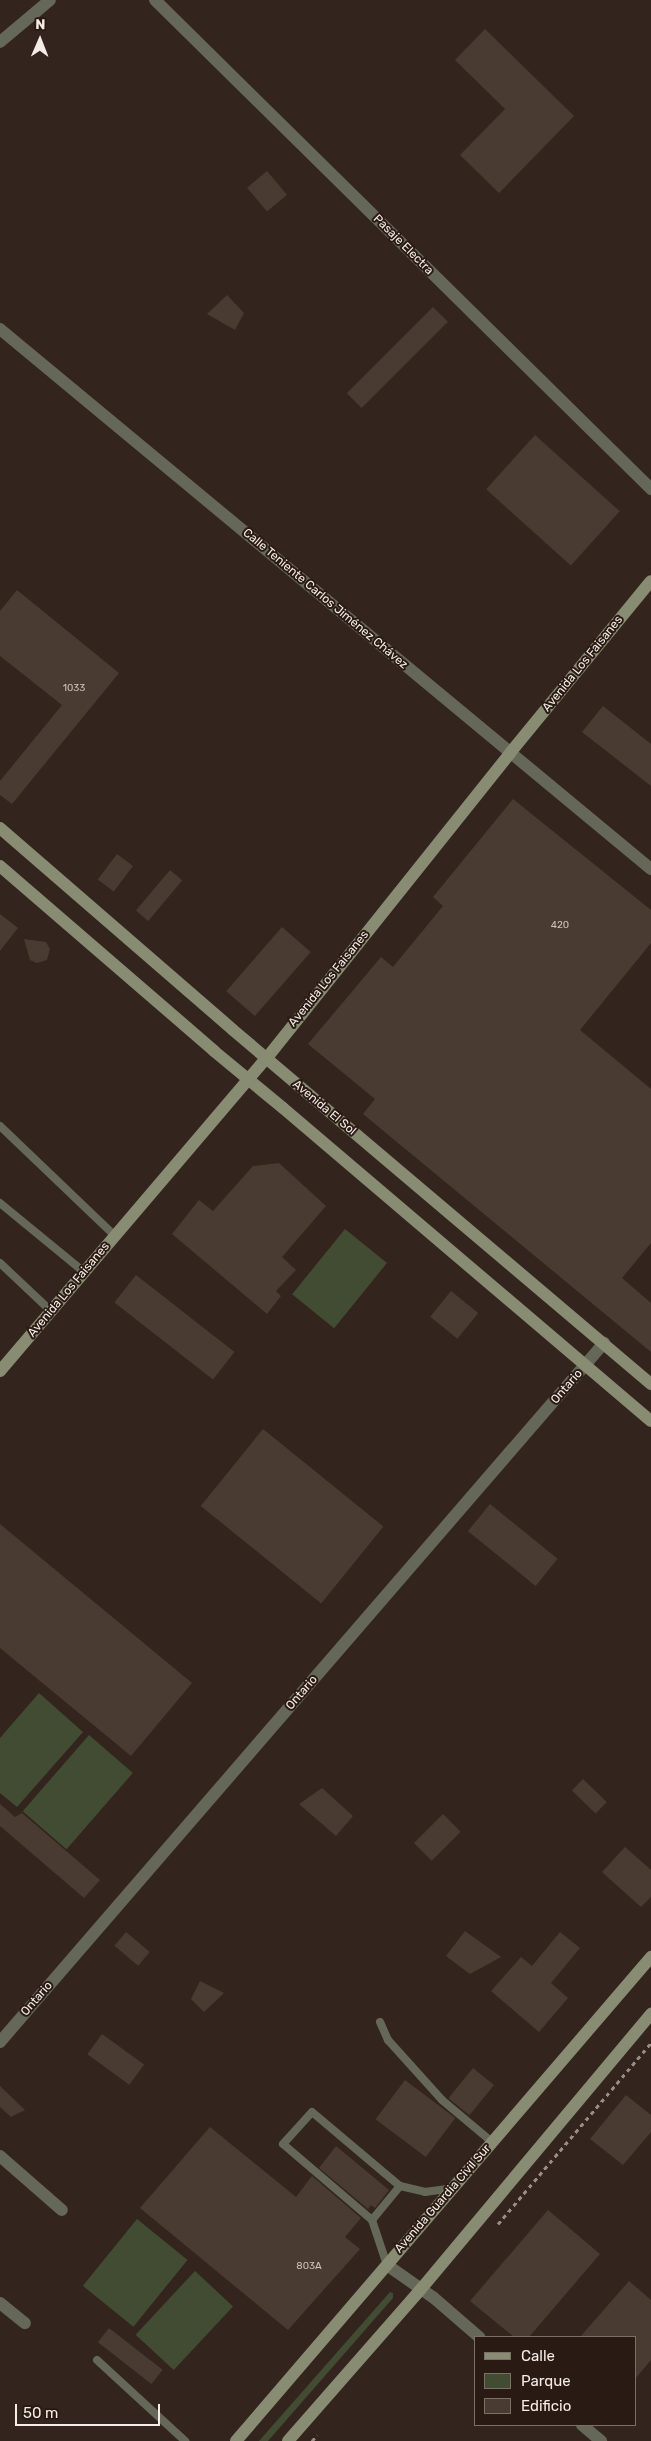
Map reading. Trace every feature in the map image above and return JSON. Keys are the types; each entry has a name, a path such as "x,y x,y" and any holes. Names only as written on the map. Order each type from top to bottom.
{"main road":[{"name":"Avenida Los Faisanes","path":"0,1371 266,1059 510,753 651,581"},
{"name":"Avenida El Sol","path":"0,828 266,1059 651,1384"},
{"name":"Avenida El Sol","path":"2,871 651,1421"},
{"name":"Avenida Guardia Civil Sur","path":"236,2441 651,1957"},
{"path":"288,2441 421,2289 651,2014"}],"street":[{"path":"0,42 50,0"},
{"name":"Pasaje Electra","path":"156,0 651,489"},
{"name":"Calle Teniente Carlos Jiménez Chávez","path":"0,329 651,869"},
{"name":"Ontario","path":"0,2042 604,1344"},
{"path":"0,2156 62,2210"},
{"path":"387,2265 421,2289 478,2336"},
{"path":"0,2304 25,2323"},
{"path":"583,2426 601,2441"}],"lane":[{"path":"0,1126 115,1236"},
{"path":"0,1203 84,1272"},
{"path":"0,1262 51,1311"},
{"path":"380,2022 388,2040 442,2100 492,2142"},
{"path":"387,2265 372,2220 283,2144 312,2112 400,2186 425,2192 453,2188"},
{"path":"372,2220 400,2186"},
{"path":"97,2360 185,2441"}],"green space":[{"path":"345,1229 387,1263 334,1328 292,1294"},
{"path":"39,1693 83,1732 17,1807 0,1793 0,1738"},
{"path":"89,1735 133,1773 67,1849 23,1811"},
{"path":"137,2219 188,2260 133,2327 83,2286"},
{"path":"195,2271 233,2306 174,2370 136,2335"},
{"path":"390,2292 393,2293 393,2298 268,2441 259,2441"}],"building":[{"path":"485,29 574,116 499,193 460,155 505,109 455,60"},
{"path":"267,171 287,195 267,211 247,188"},
{"path":"227,295 244,313 235,330 207,314"},
{"path":"433,307 448,322 362,408 347,393"},
{"path":"535,435 620,511 571,566 486,489"},
{"path":"17,590 119,673 12,804 0,795 0,781 62,705 0,656 0,611"},
{"path":"603,706 651,744 651,786 582,732"},
{"path":"513,799 651,910 651,943 580,1030 651,1089 651,1243 622,1278 651,1303 651,1352 363,1114 375,1099 308,1044 381,957 393,967 443,906 433,897"},
{"path":"117,854 133,866 114,892 98,880"},
{"path":"170,870 182,880 148,921 136,911"},
{"path":"0,914 18,928 0,951"},
{"path":"282,927 311,952 255,1016 226,991"},
{"path":"24,939 46,942 50,949 47,960 37,963 30,960"},
{"path":"279,1163 326,1206 282,1257 296,1270 276,1291 281,1296 267,1314 172,1234 199,1200 213,1211 253,1166"},
{"path":"136,1275 235,1352 213,1380 114,1303"},
{"path":"451,1291 478,1313 457,1339 430,1317"},
{"path":"263,1429 383,1527 321,1603 201,1506"},
{"path":"490,1504 558,1559 536,1586 468,1531"},
{"path":"0,1524 192,1683 131,1756 0,1648"},
{"path":"583,1779 607,1802 596,1813 572,1791"},
{"path":"322,1788 353,1816 336,1836 299,1804"},
{"path":"0,1804 15,1817 22,1813 100,1880 84,1898 0,1826"},
{"path":"443,1814 461,1832 432,1861 414,1843"},
{"path":"625,1847 651,1870 651,1897 641,1907 602,1872"},
{"path":"465,1931 501,1957 470,1974 446,1956"},
{"path":"126,1932 150,1952 138,1966 114,1946"},
{"path":"560,1932 580,1948 551,1983 568,1998 539,2032 491,1991 521,1957 532,1966"},
{"path":"200,1981 224,1993 204,2012 191,1999"},
{"path":"102,2034 144,2065 129,2085 87,2054"},
{"path":"473,2068 494,2085 469,2115 448,2098"},
{"path":"405,2080 455,2118 426,2157 376,2119"},
{"path":"0,2086 25,2110 11,2117 0,2107"},
{"path":"626,2095 651,2115 651,2132 623,2165 590,2139"},
{"path":"210,2127 296,2197 312,2176 361,2218 345,2237 360,2249 288,2330 140,2208"},
{"path":"336,2146 389,2190 375,2208 371,2205 368,2209 319,2168"},
{"path":"548,2210 600,2254 530,2336 513,2336 470,2301"},
{"path":"629,2281 651,2300 651,2360 636,2378 636,2336 581,2336"},
{"path":"109,2328 163,2370 152,2384 98,2342"}]}
